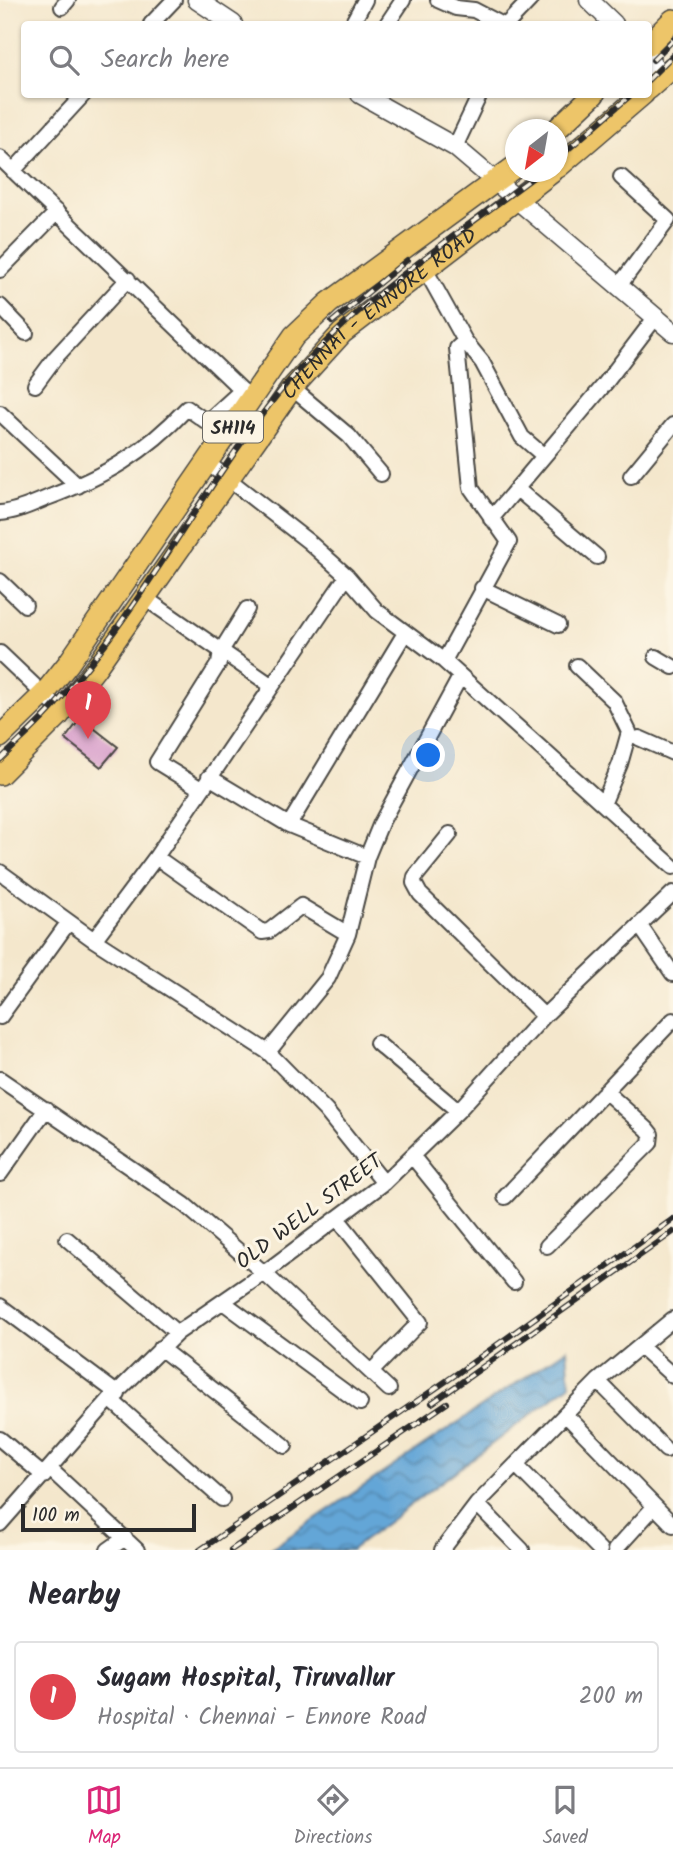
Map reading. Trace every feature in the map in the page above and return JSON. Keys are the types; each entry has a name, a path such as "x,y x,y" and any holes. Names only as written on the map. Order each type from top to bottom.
{"main road":[{"path":"652,42 673,20"},
{"path":"568,119 590,98"},
{"path":"568,158 638,98"},
{"name":"CHENNAI - ENNORE ROAD","path":"0,737 44,694 209,464 246,394 294,335 329,303 505,175"},
{"name":"CHENNAI - ENNORE ROAD","path":"0,774 61,711 292,388 342,333 540,182"}],"street":[{"path":"153,21 174,0"},
{"path":"354,21 365,0"},
{"path":"389,21 403,0"},
{"path":"438,0 503,21"},
{"path":"510,21 530,0"},
{"path":"589,0 611,21"},
{"path":"200,1 229,21"},
{"path":"652,63 664,80"},
{"path":"13,171 81,98"},
{"path":"367,98 455,147 673,332"},
{"path":"455,147 478,98"},
{"path":"0,158 246,394 207,422 187,408 158,439 118,468 78,486 0,513"},
{"path":"618,286 668,220 621,177"},
{"path":"0,270 57,212"},
{"path":"425,269 465,341 482,362 522,437 544,456"},
{"path":"35,385 55,358 128,279"},
{"path":"0,306 26,333"},
{"path":"491,519 655,318"},
{"path":"444,661 509,542 471,488 457,348 465,341"},
{"path":"292,388 349,436 381,474"},
{"path":"0,413 78,486"},
{"path":"631,476 673,425"},
{"path":"209,464 309,542 347,576 377,611 444,661 604,802 673,867"},
{"path":"517,488 597,557"},
{"path":"94,940 156,858 347,576"},
{"path":"0,581 25,605"},
{"path":"482,588 558,625"},
{"path":"145,597 272,686"},
{"path":"247,609 221,651 219,663 157,762 289,825 367,857"},
{"path":"289,825 405,633"},
{"path":"0,653 61,711"},
{"path":"656,657 673,667"},
{"path":"577,666 614,701 629,732 604,802"},
{"path":"268,1052 328,978 348,934 367,857 381,823 460,677"},
{"path":"639,738 673,753"},
{"path":"450,834 415,877 414,883 420,894 544,1016"},
{"path":"156,858 262,932 269,931 301,906 348,934"},
{"path":"0,872 68,923 268,1052 326,1111 384,1183"},
{"name":"OLD WELL STREET","path":"0,1524 160,1348 384,1183 458,1111 544,1016 673,893"},
{"path":"1,1012 68,923"},
{"path":"640,926 673,974"},
{"path":"505,1197 673,1020"},
{"path":"377,1043 458,1111"},
{"path":"0,1079 185,1205 264,1273 389,1389"},
{"path":"547,1245 650,1143 647,1129 605,1091"},
{"path":"0,1174 46,1109"},
{"path":"413,1157 514,1282"},
{"path":"337,1217 420,1322 371,1372"},
{"path":"67,1239 177,1333"},
{"path":"223,1302 360,1403"},
{"path":"0,1306 114,1397 222,1499"},
{"path":"445,1548 477,1504 598,1381 673,1320"},
{"path":"641,1347 673,1376"},
{"path":"160,1348 285,1446"},
{"path":"598,1381 666,1450"},
{"path":"566,1415 673,1525"},
{"path":"0,1439 47,1473 137,1550"},
{"path":"516,1465 600,1550"},
{"path":"477,1504 522,1550"},
{"path":"615,1550 654,1507"},
{"path":"108,1550 125,1538"}],"water":[{"path":"567,1349 570,1385 351,1550 269,1550"}],"building":[{"path":"81,718 118,747 101,767 65,739"}],"railway":[{"path":"653,60 673,40"},
{"path":"652,76 673,55"},
{"path":"568,149 627,98"},
{"path":"0,760 87,668 143,591 249,432 306,362 337,331 402,275 527,182"},
{"path":"332,322 407,260"},
{"path":"200,1550 455,1375 673,1219"},
{"path":"432,1403 673,1232"},
{"path":"231,1550 447,1403"}],"place":[{"name":"Sugam Hospital, Tiruvallur","path":"88,739"}]}
